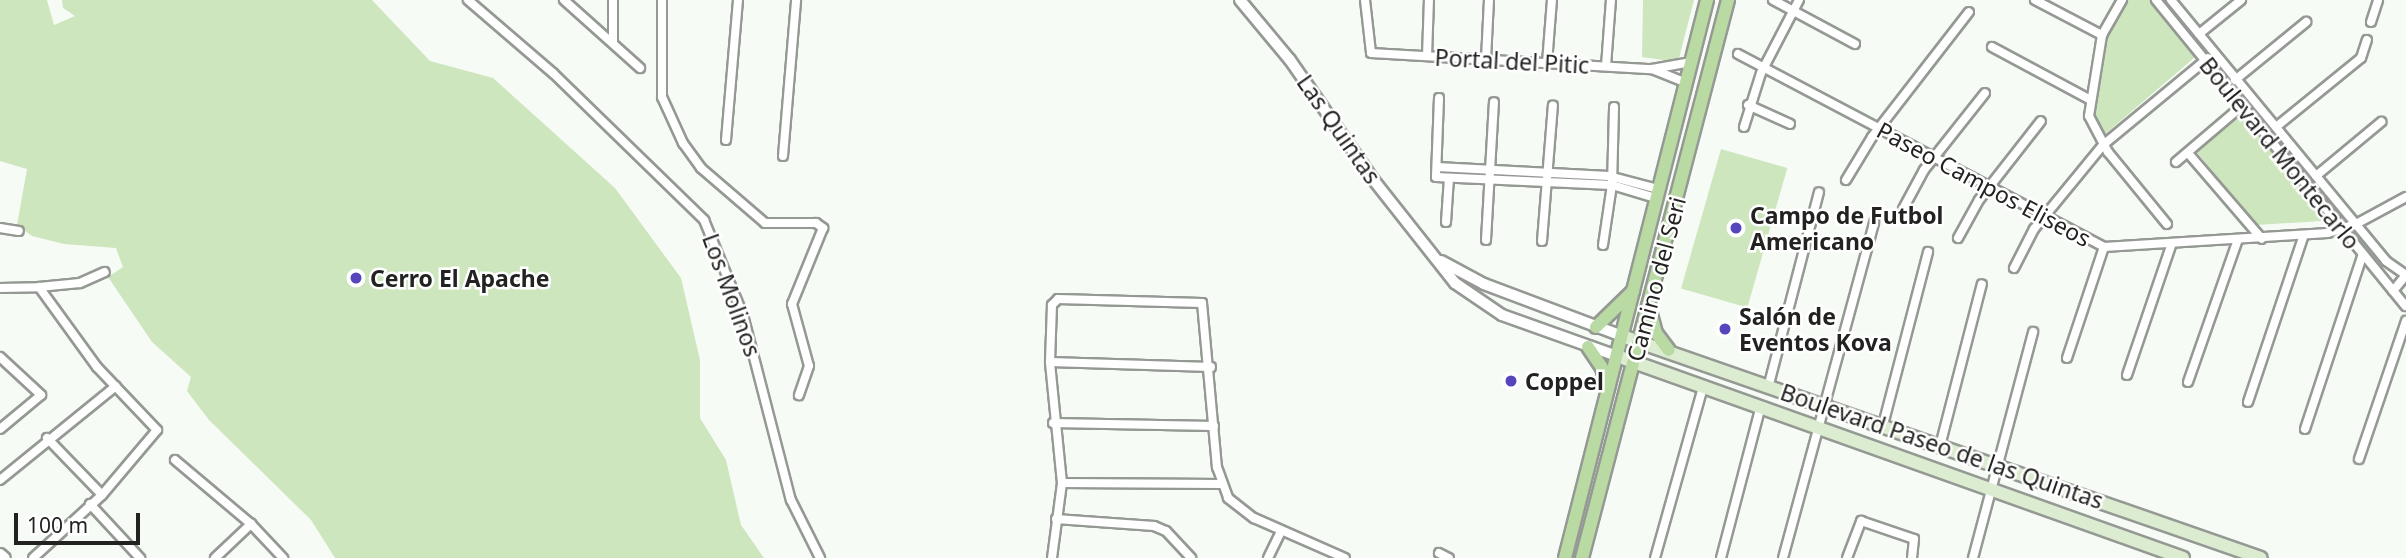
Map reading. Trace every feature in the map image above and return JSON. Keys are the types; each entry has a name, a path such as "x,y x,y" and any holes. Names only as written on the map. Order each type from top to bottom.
{"main road":[{"name":"Camino del Seri","path":"1565,558 1707,0"},
{"name":"Camino del Seri","path":"1582,558 1728,0"},
{"path":"1596,327 1633,291"},
{"path":"1649,306 1656,333 1669,350"},
{"name":"Boulevard Paseo de las Quintas","path":"1622,336 1769,384 2261,558"},
{"path":"1588,347 1602,368 1608,388"},
{"name":"Boulevard Paseo de las Quintas","path":"1617,356 2183,558"}],"street":[{"name":"Los Molinos","path":"468,0 553,73 704,220 743,315 791,500 820,558"},
{"path":"564,0 640,68"},
{"path":"612,0 613,42"},
{"path":"662,0 662,97 683,143 701,168 765,223 816,223 823,229 792,304 809,366 799,396"},
{"path":"726,140 738,0"},
{"path":"783,156 796,0"},
{"name":"Las Quintas","path":"1240,0 1290,60 1372,178 1455,283 1484,305 1617,356"},
{"name":"Portal del Pitic","path":"1365,0 1371,53 1653,69 1691,62"},
{"path":"1427,56 1429,0"},
{"path":"1486,59 1489,0"},
{"path":"1548,62 1552,0"},
{"path":"1606,66 1611,0"},
{"path":"1773,0 1855,44"},
{"path":"1744,127 1748,105 1764,66 1800,0"},
{"path":"2035,0 2102,35"},
{"path":"2122,0 2102,35 2089,99 2091,126 2103,145 2167,224"},
{"name":"Boulevard Montecarlo","path":"2156,0 2406,306"},
{"path":"2171,0 2386,261 2406,275 2393,291"},
{"path":"2199,34 2241,0"},
{"path":"2371,22 2378,0"},
{"path":"1846,180 1879,129 1969,12"},
{"path":"2235,80 2306,22"},
{"path":"2276,127 2361,58 2367,40"},
{"path":"1992,47 2089,99"},
{"name":"Paseo Campos Eliseos","path":"1738,54 2104,247 2262,239 2342,229 2406,197"},
{"path":"2014,268 2044,217 2103,145 2213,54"},
{"name":"Portal del Pitic","path":"1653,69 1686,83"},
{"path":"1903,209 1935,158 1985,93"},
{"path":"1439,97 1436,177 1550,172 1611,181 1657,193"},
{"path":"1486,240 1494,102"},
{"path":"1542,241 1545,181 1550,172 1553,105"},
{"path":"1748,105 1790,124"},
{"path":"2176,162 2243,105"},
{"path":"1603,245 1611,181 1614,107"},
{"path":"1958,239 1991,188 2041,121"},
{"path":"2316,176 2381,122"},
{"path":"2188,153 2262,239"},
{"path":"1437,167 1545,181 1611,181"},
{"path":"1446,222 1449,178"},
{"path":"1769,384 1819,192"},
{"path":"1783,558 1874,222"},
{"path":"0,228 19,231"},
{"path":"2248,402 2304,235"},
{"path":"2188,382 2238,239"},
{"path":"2127,375 2172,243"},
{"path":"2067,358 2104,247"},
{"path":"1883,425 1928,252"},
{"path":"2305,429 2363,254"},
{"name":"Las Quintas","path":"1438,259 1484,284 1622,336"},
{"path":"0,288 80,283 105,272"},
{"path":"1940,446 1982,284"},
{"path":"33,558 102,495 157,430 116,386 39,287"},
{"path":"1052,558 1062,483 1053,423 1050,362 1056,300 1197,302 1204,307 1221,484 1239,509 1281,531 1345,558"},
{"path":"2359,459 2406,321"},
{"path":"1973,558 2033,332"},
{"path":"0,357 41,396 0,429"},
{"path":"1050,362 1211,367"},
{"path":"0,480 47,438 116,386"},
{"path":"1655,558 1703,387"},
{"path":"1721,558 1761,406"},
{"path":"1053,423 1214,426"},
{"path":"47,438 102,495"},
{"path":"175,460 251,524 283,558"},
{"path":"1062,483 1221,484"},
{"path":"90,504 140,558"},
{"path":"1056,519 1154,526 1175,538 1191,558"},
{"path":"1847,558 1861,521 1914,538 1912,558"},
{"path":"215,558 251,524"},
{"path":"1268,558 1281,531"},
{"path":"0,554 5,558"},
{"path":"1436,556 1449,558"}],"green space":[{"path":"0,0 47,0 54,25 75,16 63,8 62,0 372,0 430,61 493,78 615,188 681,278 700,360 700,418 726,460 741,525 764,558 335,558 311,520 209,420 187,391 191,377 152,342 108,277 123,267 116,248 64,244 32,236 17,225 27,169 0,161"},
{"path":"1643,0 1694,0 1678,62 1642,57"},
{"path":"2125,0 2153,0 2194,52 2194,58 2104,135 2098,133 2094,116 2101,53"},
{"path":"2239,110 2326,214 2322,221 2256,225 2196,151"},
{"name":"Campo de Futbol Americano","path":"1721,149 1787,168 1747,307 1681,288"}],"place":[{"name":"Campo de Futbol Americano","path":"1736,228"},
{"name":"Cerro El Apache","path":"356,278"},
{"name":"Salón de Eventos Kova","path":"1725,329"},
{"name":"Coppel","path":"1511,381"}]}
